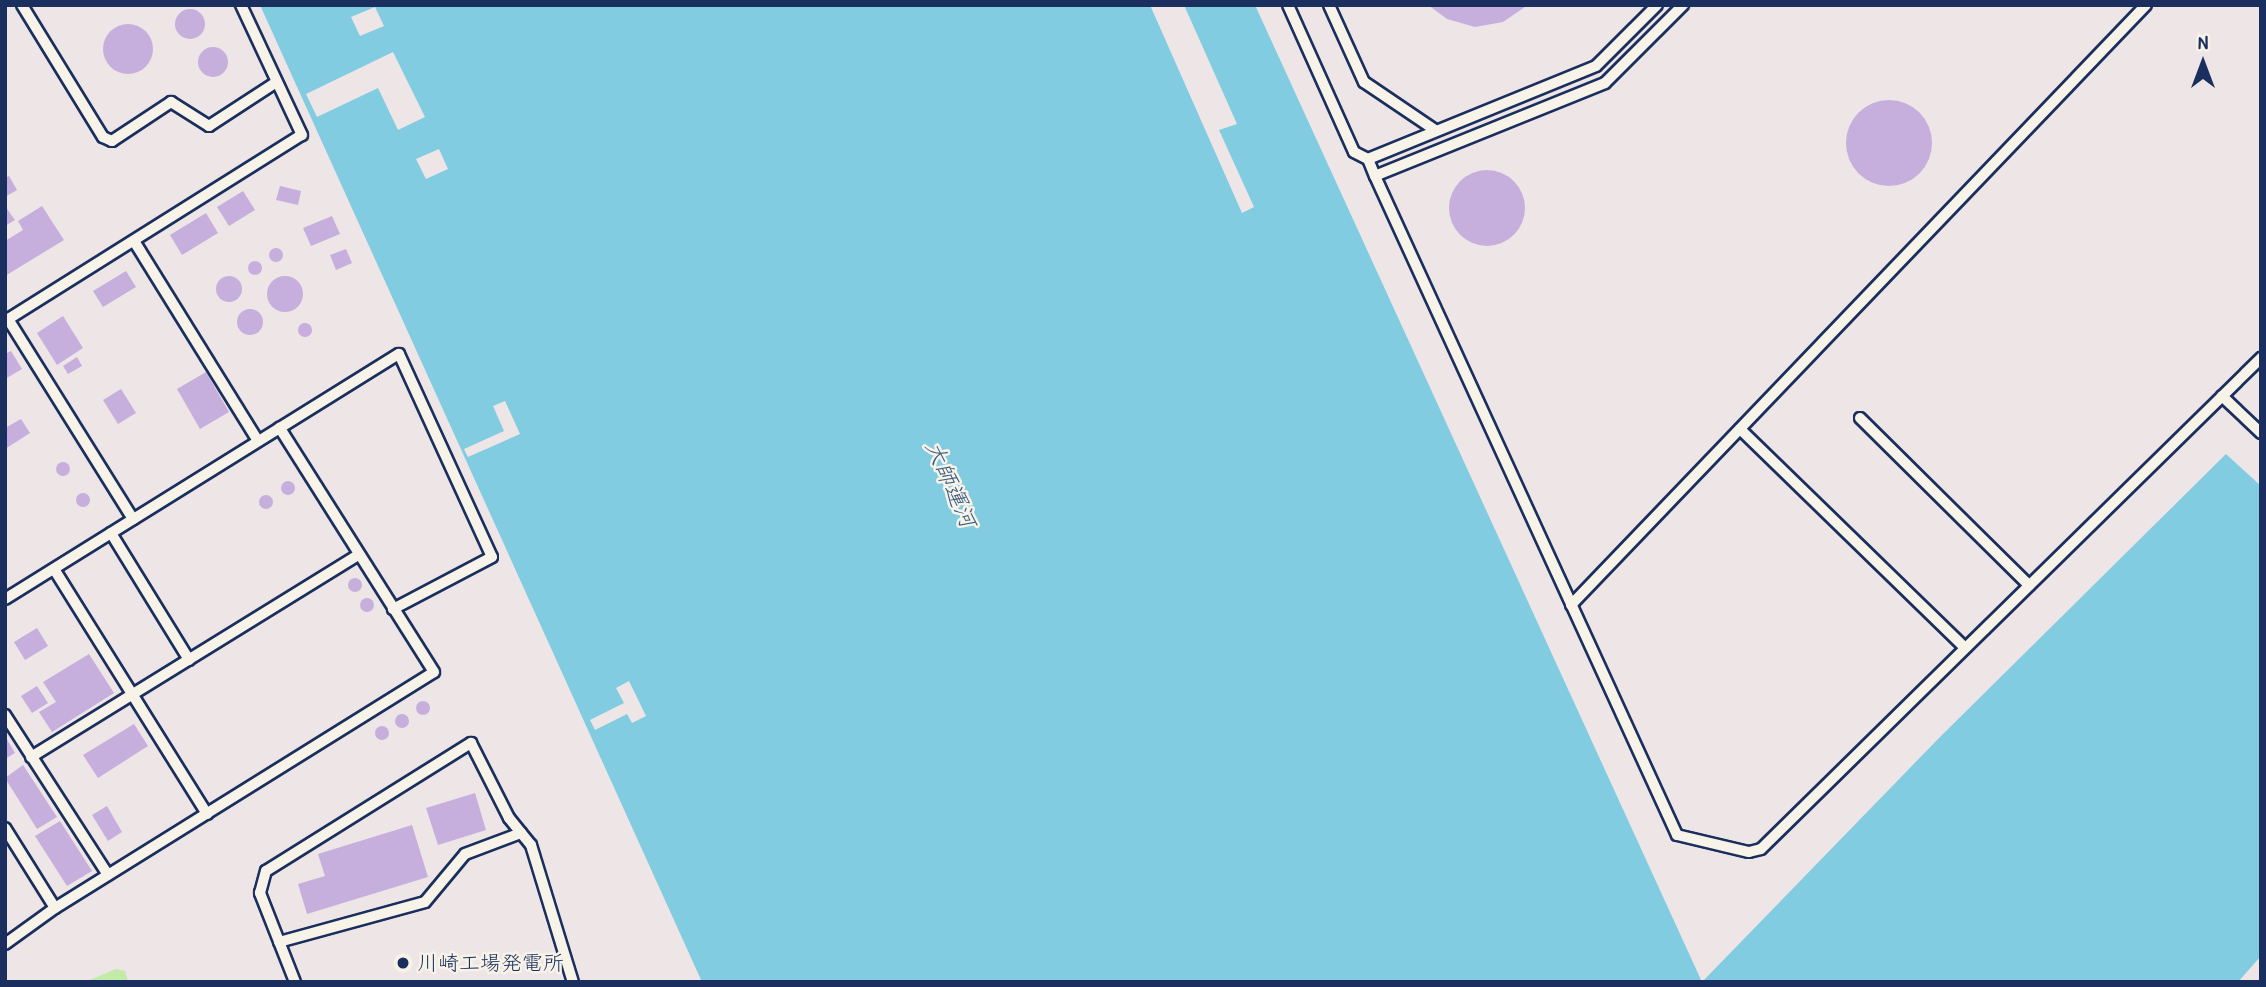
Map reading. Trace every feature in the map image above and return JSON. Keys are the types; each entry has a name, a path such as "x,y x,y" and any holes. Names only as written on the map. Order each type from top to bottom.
{"lane":[{"path":"22,5 103,138 112,141 172,102 209,126 275,83"},
{"path":"133,519 7,320 302,135 275,83 241,5"},
{"path":"1287,5 1354,152 1368,159 1676,835 1749,852 1761,849 2261,358"},
{"path":"1329,5 1364,82 1435,130"},
{"path":"1368,159 1596,65 1657,5"},
{"path":"1375,176 1605,83 1683,5"},
{"path":"1571,605 2146,5"},
{"path":"135,240 258,441"},
{"path":"5,599 399,354 492,557 393,609"},
{"path":"2222,396 2261,433"},
{"path":"1860,418 2029,585"},
{"path":"5,944 55,908 434,672 280,428"},
{"path":"1740,429 1965,648"},
{"path":"111,533 189,660"},
{"path":"32,757 358,555"},
{"path":"54,569 207,814"},
{"path":"5,715 108,875"},
{"path":"295,982 260,893 266,871 471,743 509,818 531,845 573,982"},
{"path":"5,828 55,908"},
{"path":"279,942 425,902 465,854 521,833"}],"green space":[{"path":"116,969 125,971 128,982 85,982"}],"water":[{"name":"大師運河","path":"260,5 1255,5 1702,982 702,982"},
{"path":"2226,454 2261,486 2261,956 2238,982 1702,982 1939,738"}],"pier":[{"path":"1150,5 1184,5 1237,124 1219,130 1254,207 1242,213"},
{"path":"375,7 384,26 360,36 351,17"},
{"path":"393,52 425,117 398,130 378,88 317,117 306,94"},
{"path":"439,149 448,169 426,179 416,159"},
{"path":"505,401 520,434 468,457 464,449 504,431 493,406"},
{"path":"629,681 646,716 632,723 627,714 595,730 590,720 624,703 616,688"}],"building":[{"path":"1428,5 1528,5 1503,22 1475,27 1447,19"},
{"path":"190,9 201,13 205,24 201,35 190,39 179,35 175,24 179,13"},
{"path":"128,24 146,31 153,49 146,67 128,74 110,67 103,49 110,31"},
{"path":"213,47 224,51 228,62 224,73 213,77 202,73 198,62 202,51"},
{"path":"1889,100 1905,104 1919,113 1928,127 1932,143 1928,159 1919,173 1905,182 1889,186 1873,182 1859,173 1850,159 1846,143 1850,127 1859,113 1873,104"},
{"path":"1487,170 1502,173 1514,181 1522,193 1525,208 1522,223 1514,235 1502,243 1487,246 1472,243 1460,235 1452,223 1449,208 1452,193 1460,181 1472,173"},
{"path":"9,176 17,190 5,197 5,178"},
{"path":"280,186 301,191 298,205 276,200"},
{"path":"243,191 255,210 229,226 217,207"},
{"path":"5,206 15,220 5,226"},
{"path":"42,206 64,240 5,276 5,241 23,230 18,221"},
{"path":"206,213 218,233 182,255 170,235"},
{"path":"332,216 340,234 311,246 303,228"},
{"path":"276,248 281,250 281,260 276,262 271,260 269,255 271,250"},
{"path":"346,249 352,263 336,270 330,255"},
{"path":"255,261 260,263 260,273 255,275 250,273 248,268 250,263"},
{"path":"126,271 136,287 103,307 93,291"},
{"path":"229,276 238,280 242,289 238,298 229,302 220,298 216,289 220,280"},
{"path":"285,276 297,282 303,294 297,306 285,312 273,306 267,294 273,282"},
{"path":"250,309 259,313 263,322 259,331 250,335 241,331 237,322 241,313"},
{"path":"63,316 83,348 57,365 37,333"},
{"path":"305,323 310,325 310,335 305,337 300,335 298,330 300,325"},
{"path":"11,351 22,369 5,379 5,354"},
{"path":"77,357 82,366 68,374 63,366"},
{"path":"206,372 229,412 200,429 177,389"},
{"path":"121,389 136,413 118,424 103,400"},
{"path":"21,419 30,433 5,449 5,428"},
{"path":"60,462 66,462 70,469 66,476 60,476 56,472 56,466"},
{"path":"285,481 291,481 295,488 291,495 285,495 281,491 281,485"},
{"path":"80,493 86,493 90,500 86,507 80,507 76,503 76,497"},
{"path":"263,495 269,495 273,502 269,509 263,509 259,505 259,499"},
{"path":"352,578 358,578 362,585 358,592 352,592 348,588 348,582"},
{"path":"364,598 370,598 374,605 370,612 364,612 360,608 360,602"},
{"path":"37,628 48,646 25,660 14,642"},
{"path":"89,654 114,693 52,732 39,712 56,702 43,682"},
{"path":"37,686 48,703 32,713 21,696"},
{"path":"420,701 426,701 430,708 426,715 420,715 416,711 416,705"},
{"path":"399,714 405,714 409,721 405,728 399,728 395,724 395,718"},
{"path":"134,724 148,746 98,778 83,755"},
{"path":"379,726 385,726 389,733 385,740 379,740 375,736 375,730"},
{"path":"5,736 15,753 5,759"},
{"path":"23,765 57,817 37,829 5,778"},
{"path":"475,793 486,830 438,845 426,808"},
{"path":"107,806 122,832 108,841 92,815"},
{"path":"60,821 92,871 67,886 35,836"},
{"path":"412,825 428,877 307,914 298,884 325,876 318,854"}],"place":[{"name":"川崎工場発電所","path":"403,963"}]}
